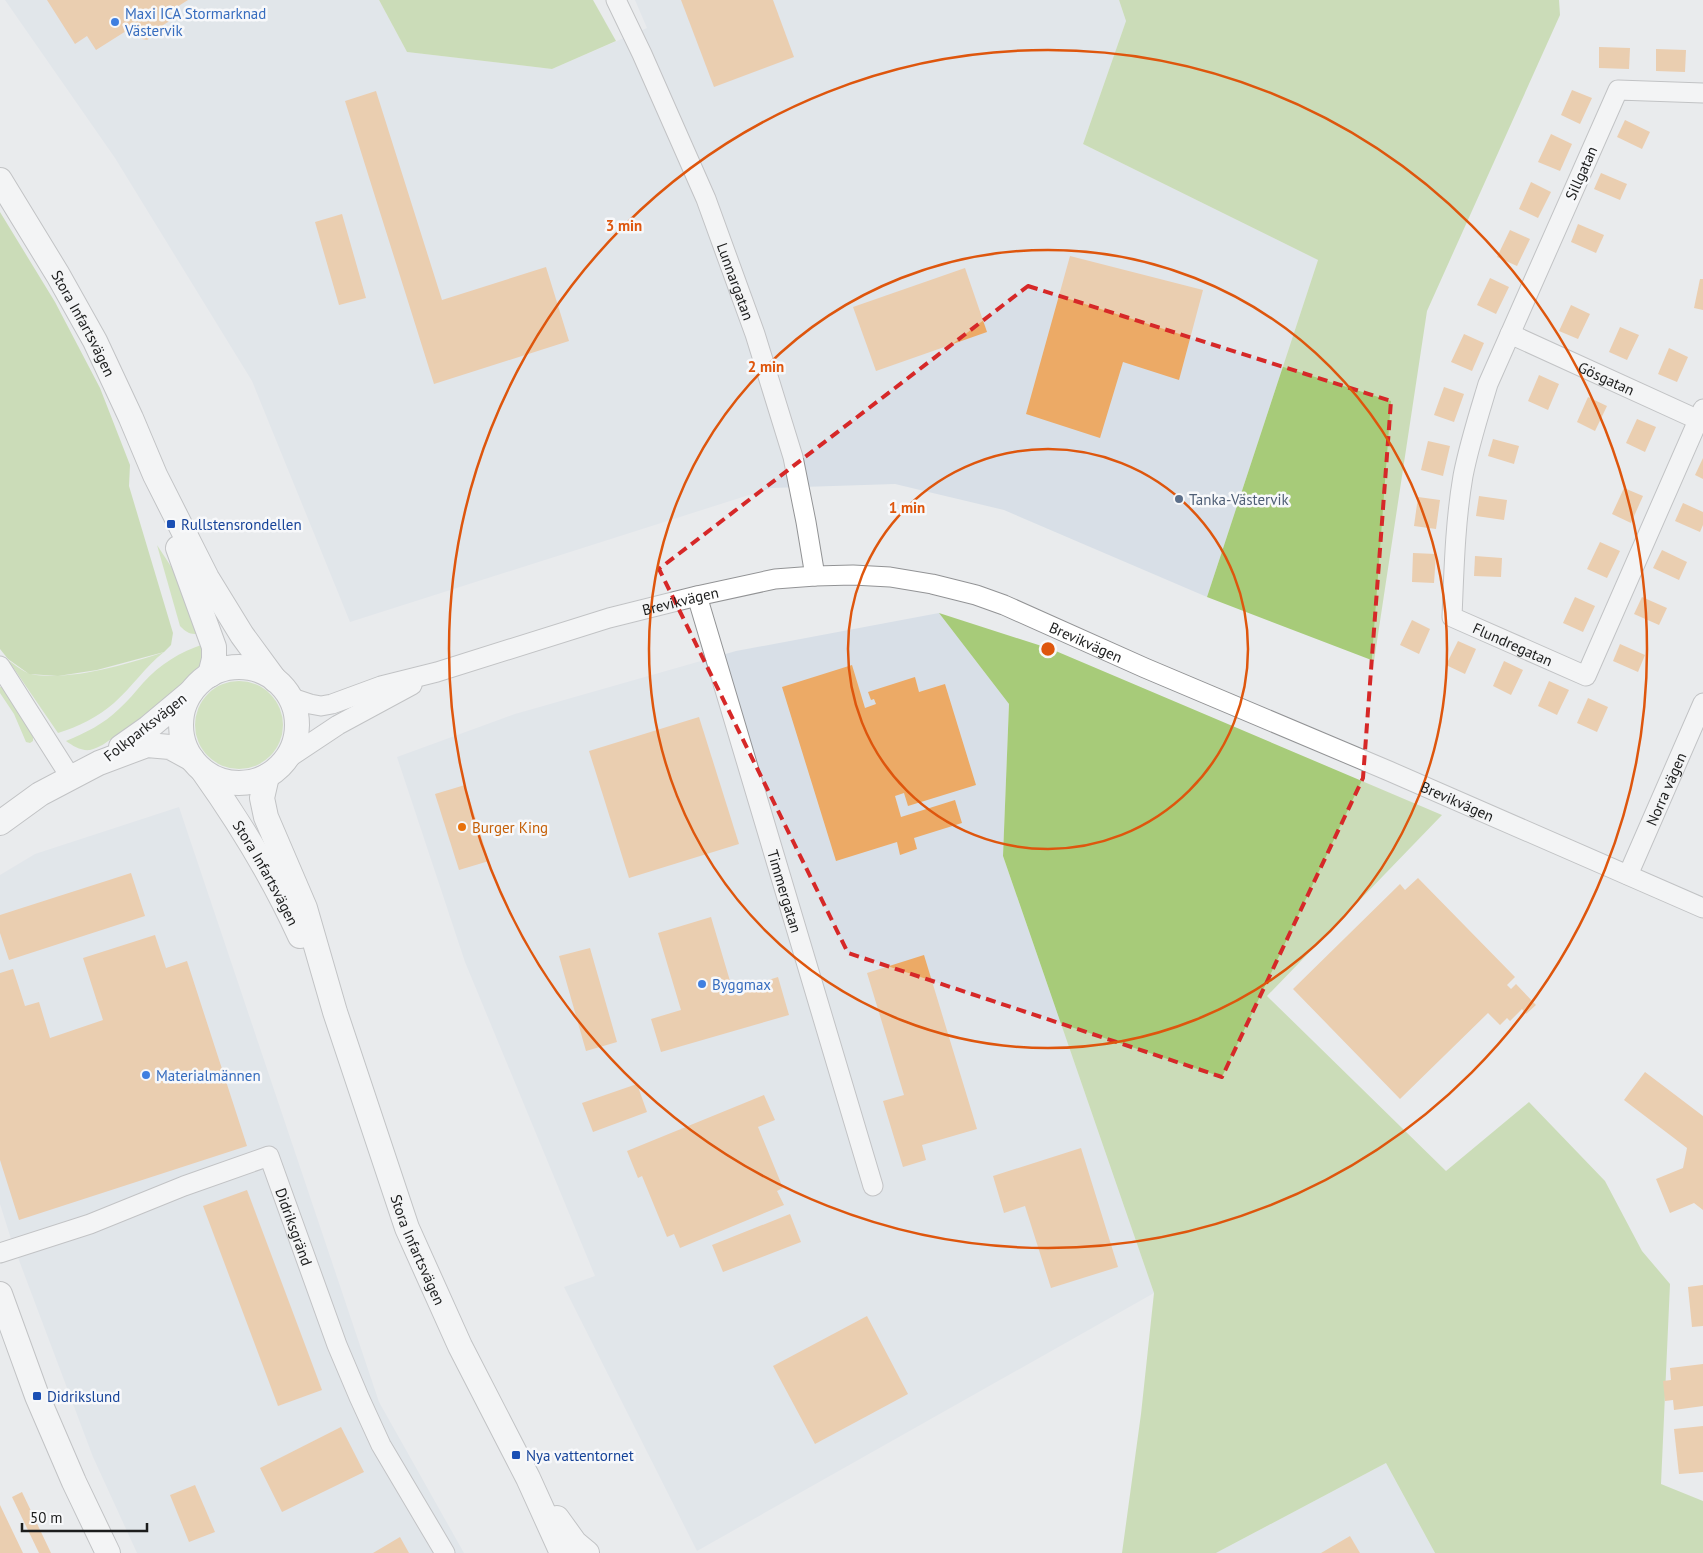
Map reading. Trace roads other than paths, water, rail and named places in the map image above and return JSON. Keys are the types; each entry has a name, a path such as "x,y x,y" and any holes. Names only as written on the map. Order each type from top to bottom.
{"main road":[{"name":"Stora Infartsvägen","path":"0,180 58,275 95,341 155,475 207,578 242,635 282,689"},
{"name":"Stora Infartsvägen","path":"155,475 184,568 214,647 214,659 210,675"},
{"path":"232,668 254,669 282,689 296,719 296,730 292,747 275,768 256,780 232,782 210,775 196,763 184,742 181,725 182,713 192,691 210,675 232,668"},
{"name":"Folkparksvägen","path":"0,823 40,794 99,763 148,728 192,691"},
{"name":"Folkparksvägen","path":"99,763 147,745 170,747 196,763"},
{"name":"Stora Infartsvägen","path":"196,763 226,804 261,859 287,909 334,1012"},
{"name":"Stora Infartsvägen","path":"275,768 262,798 266,817 305,908 334,1012 407,1228 460,1346 528,1478 562,1553"},
{"path":"0,1294 37,1396 74,1482 108,1553"},
{"name":"Stora Infartsvägen","path":"528,1478 575,1543 587,1553"}],"street":[{"name":"Lunnargatan","path":"616,0 706,199 756,334 793,457 815,576"},
{"name":"Sillgatan","path":"1510,334 1618,90 1703,93"},
{"name":"Gösgatan","path":"1510,334 1702,417"},
{"name":"Flundregatan","path":"1510,334 1488,384 1464,475 1456,528 1452,617 1586,676 1702,417"},
{"name":"Brevikvägen","path":"282,689 310,704 321,706 332,704 381,686 437,672 610,618 696,596 775,579 852,575 932,584 976,595 1004,605 1145,668 1339,749 1703,908"},
{"name":"Timmergatan","path":"696,596 873,1186"},
{"path":"0,666 71,778"},
{"name":"Brevikvägen","path":"275,768 338,725 437,672"},
{"name":"Norra vägen","path":"1628,875 1703,703"},
{"name":"Didriksgränd","path":"0,1253 90,1224 184,1186 269,1156 337,1345 359,1397 381,1445 445,1553"}],"place":[{"name":"Maxi ICA Stormarknad Västervik","path":"115,22"},
{"name":"Tanka-Västervik","path":"1179,499"},
{"name":"Rullstensrondellen","path":"171,524"},
{"name":"Burger King","path":"462,827"},
{"name":"Byggmax","path":"702,984"},
{"name":"Materialmännen","path":"146,1075"},
{"name":"Didrikslund","path":"37,1396"},
{"name":"Nya vattentornet","path":"516,1455"}]}
